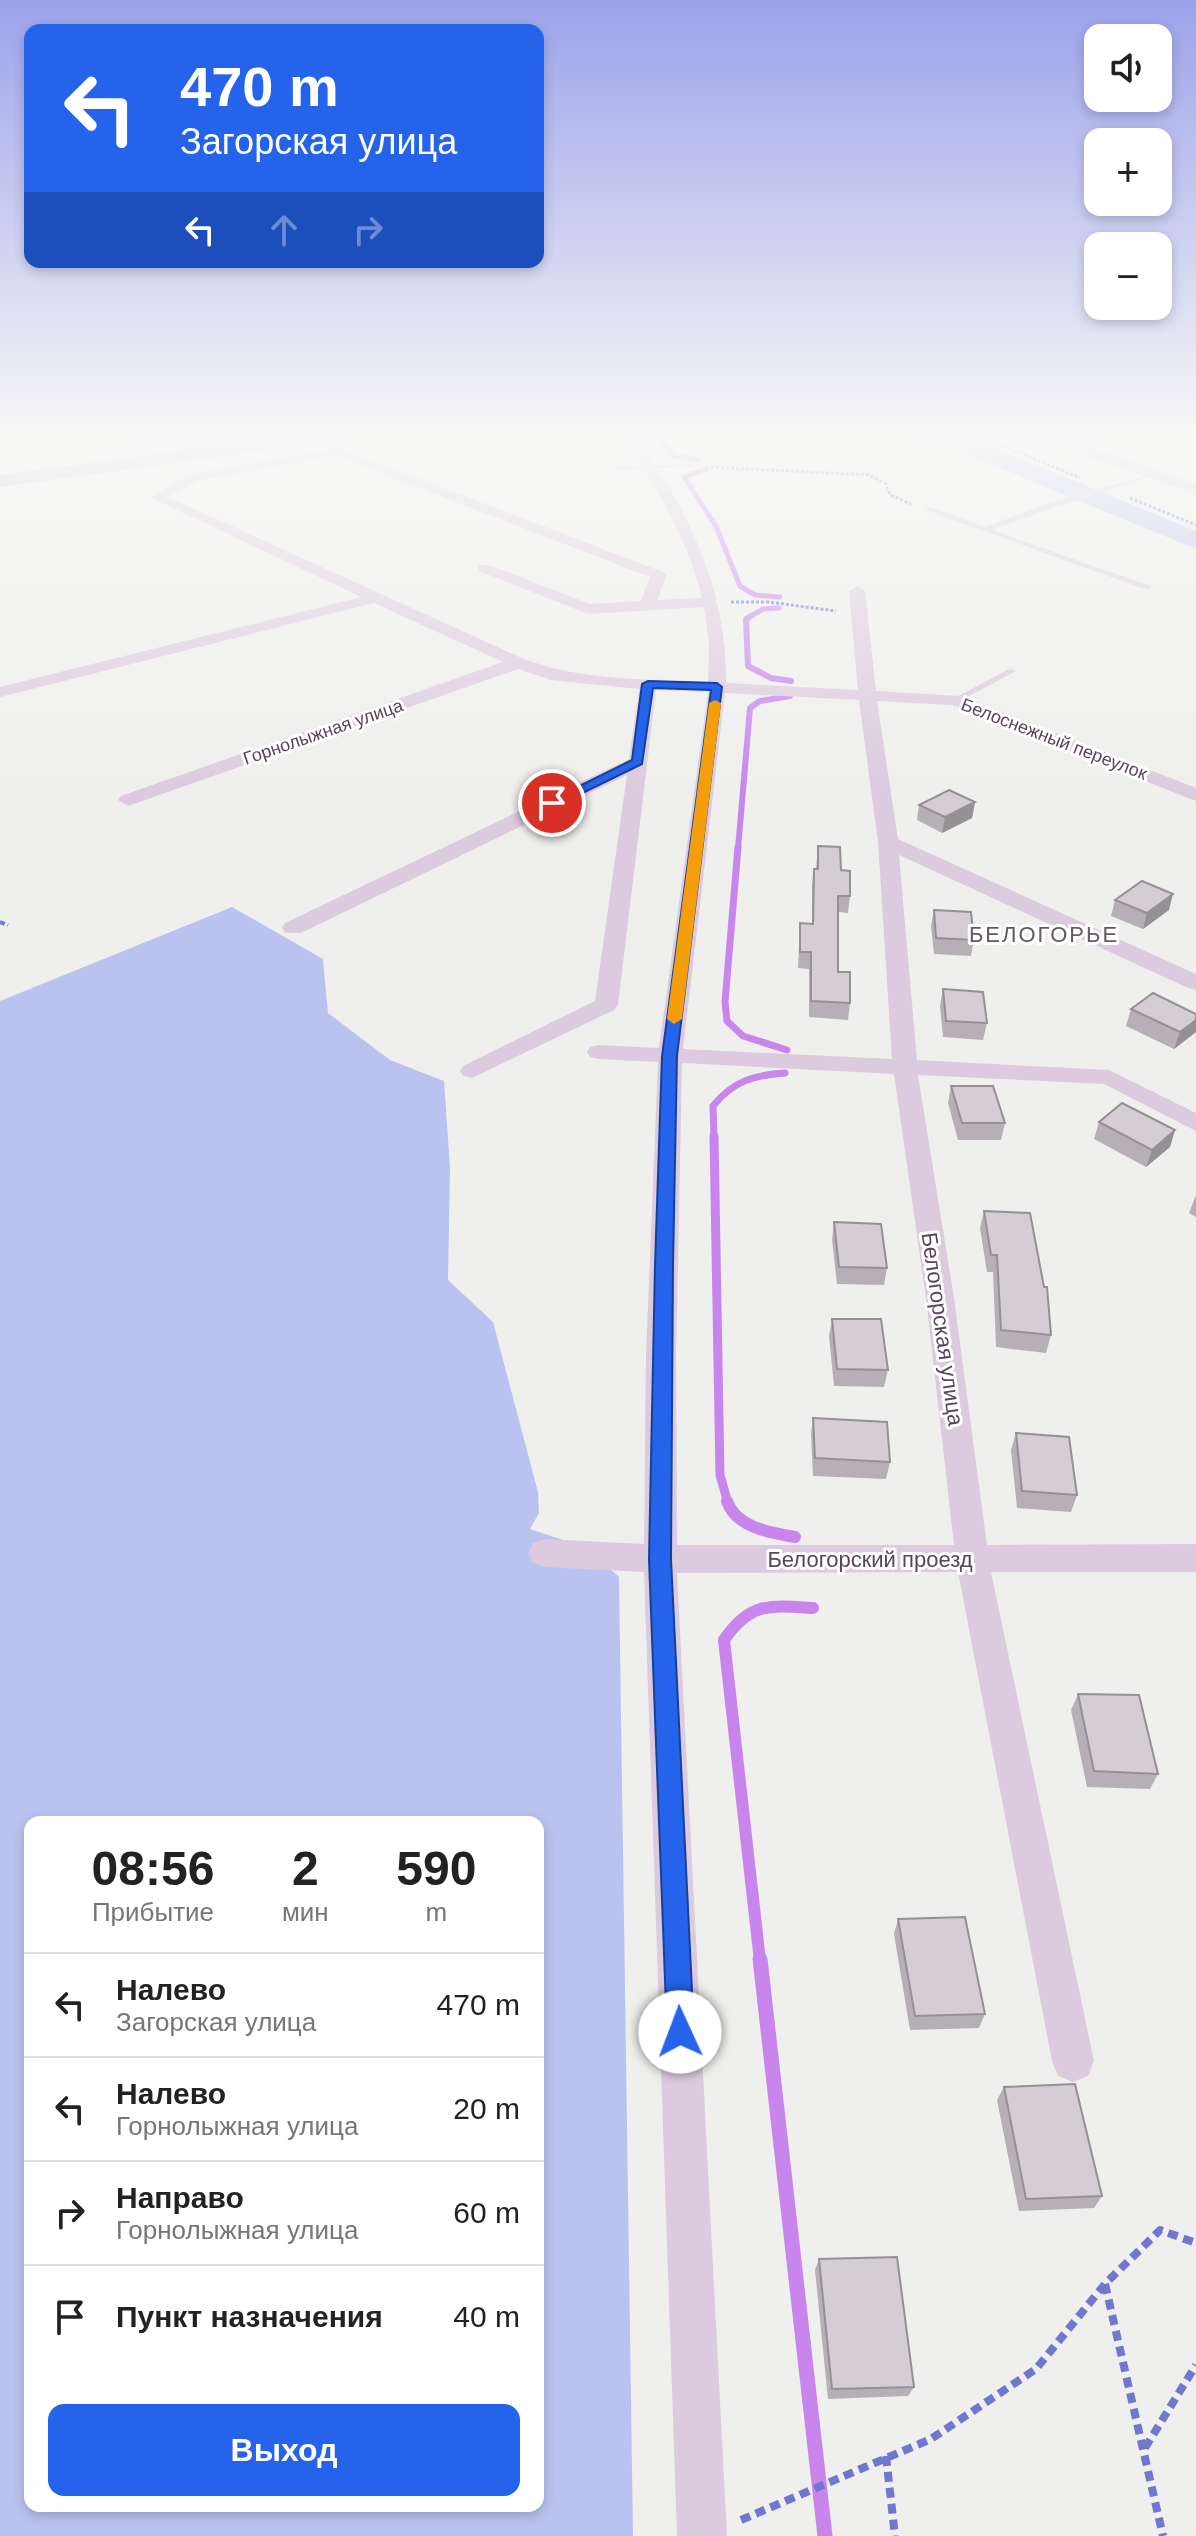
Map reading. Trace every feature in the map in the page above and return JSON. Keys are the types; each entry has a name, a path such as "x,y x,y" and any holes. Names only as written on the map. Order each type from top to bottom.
{"street":[{"name":"Белоснежный переулок","path":"276,552 518,663 551,675 648,684 867,693 955,700 1196,795"},
{"path":"603,552 658,575 648,605"},
{"path":"693,552 710,602 717,638 717,687 670,1056 661,1355 660,1559 716,2530"},
{"path":"484,568 588,609 710,602"},
{"path":"0,692 375,598"},
{"name":"Белогорская улица","path":"859,604 867,693 888,842 905,1068 940,1298 972,1560 1073,2061"},
{"name":"Горнолыжная улица","path":"128,800 518,663"},
{"path":"472,1071 606,1005 648,684"},
{"path":"293,928 638,762"},
{"path":"888,842 1196,983"},
{"path":"599,1052 1109,1077 1196,1123"},
{"name":"Белогорский проезд","path":"545,1553 660,1559 1196,1558"}],"lane":[{"path":"1047,552 1147,588"},
{"path":"955,700 1012,671"}],"path":[{"path":"710,602 769,602 840,612 859,604"},
{"path":"0,922 8,925"},
{"path":"716,2530 931,2439 1036,2369 1105,2284 1160,2230 1196,2243"},
{"path":"1105,2284 1163,2536"},
{"path":"1144,2449 1196,2365"},
{"path":"886,2456 895,2536"}],"shaded area":[{"path":"232,907 323,959 328,1013 390,1060 444,1081 450,1168 448,1280 493,1322 538,1492 539,1513 530,1529 587,1548 619,1577 633,2536 0,2536 0,1001"}],"building":[{"path":"949,790 975,802 945,817 919,805"},
{"path":"818,846 840,847 841,870 850,871 850,896 838,896 838,972 850,972 850,1003 811,1001 811,952 800,952 800,923 813,924 814,869 818,869"},
{"path":"1142,881 1173,894 1147,913 1115,900"},
{"path":"934,910 971,912 974,940 936,938"},
{"path":"943,989 983,992 987,1023 946,1021"},
{"path":"1153,993 1196,1014 1196,1020 1180,1032 1131,1009"},
{"path":"951,1086 993,1086 1005,1123 962,1123"},
{"path":"1122,1103 1175,1130 1152,1150 1099,1122"},
{"path":"984,1211 1030,1213 1044,1287 1047,1287 1051,1335 1001,1330 997,1255 991,1255"},
{"path":"834,1222 881,1224 887,1268 839,1267"},
{"path":"832,1319 881,1319 888,1370 837,1369"},
{"path":"813,1418 887,1422 890,1462 815,1458"},
{"path":"1016,1433 1069,1437 1077,1495 1022,1491"},
{"path":"1078,1694 1139,1695 1158,1774 1094,1771"},
{"path":"965,1917 985,2014 915,2016 898,1919"},
{"path":"1075,2084 1102,2196 1026,2199 1004,2087"},
{"path":"897,2257 914,2387 832,2389 819,2259"}],"waterway":[{"path":"727,552 740,586 755,595 780,597"},
{"path":"748,618 763,609 779,608"},
{"path":"751,616 746,619 748,666 771,678 791,681"},
{"path":"738,849 750,708 760,701 790,696"},
{"path":"738,847 725,1002 727,1021 743,1036 787,1050"},
{"path":"714,1138 713,1106 721,1097 745,1081 785,1073"},
{"path":"714,1136 720,1475 728,1503"},
{"path":"728,1503 746,1523 795,1537"},
{"path":"760,1961 724,1640 752,1612 785,1606 813,1608"},
{"path":"760,1959 825,2536"}],"slow traffic":[{"path":"674,1019 715,703"}],"district":[{"name":"БЕЛОГОРЬЕ","path":"1044,934"}],"route":[{"path":"552,803 638,762 648,684 717,687 670,1056 661,1355 660,1559 680,2032"}]}
